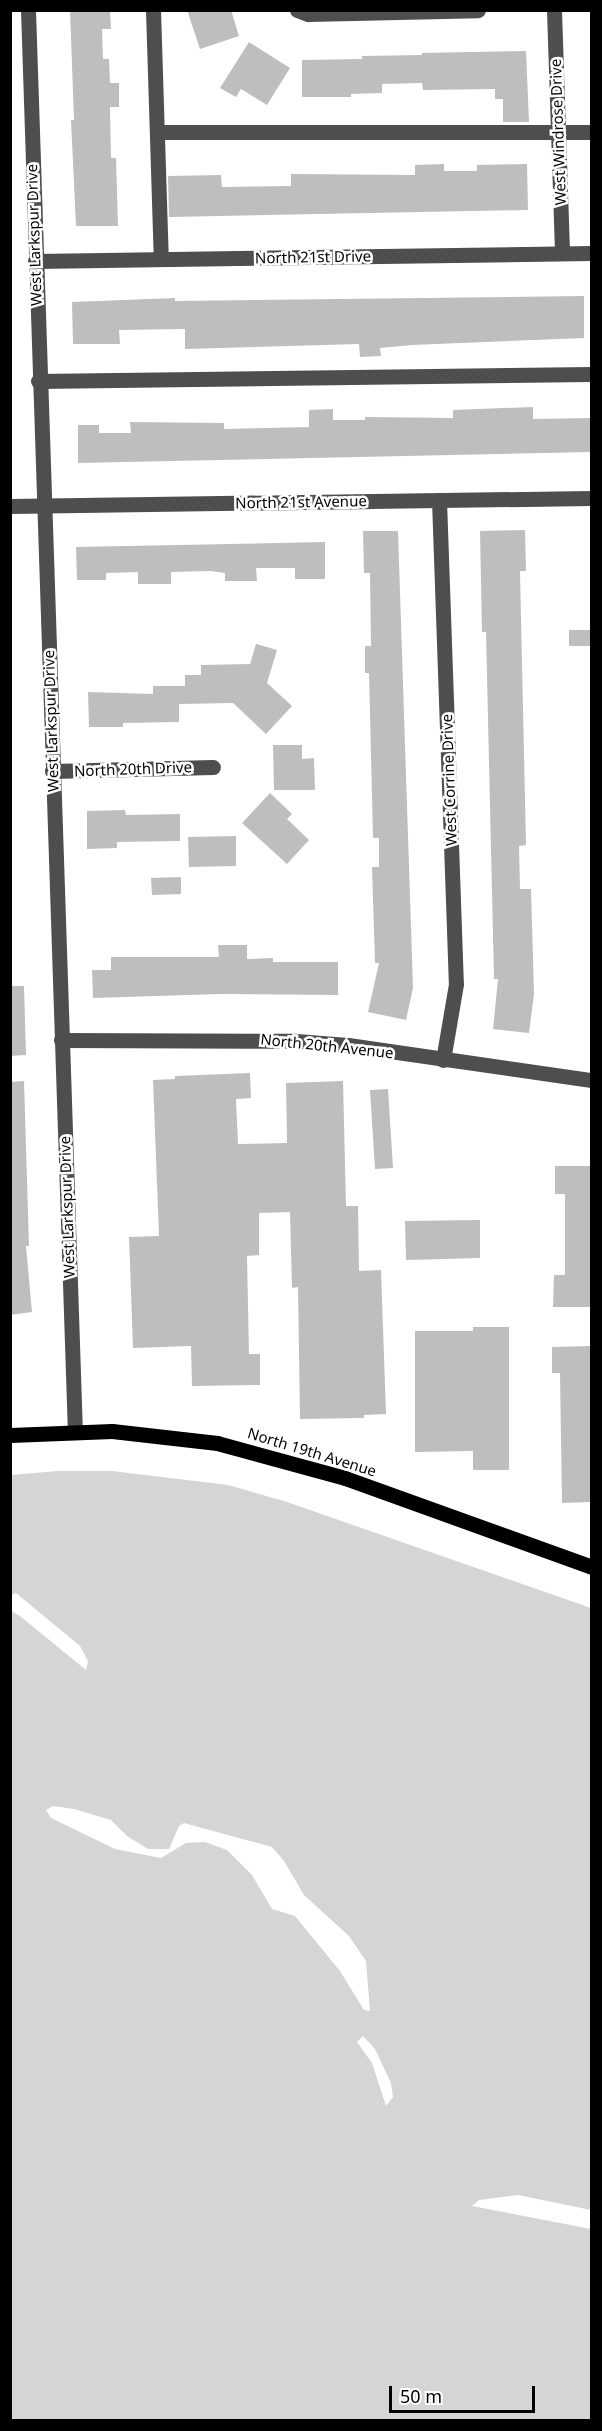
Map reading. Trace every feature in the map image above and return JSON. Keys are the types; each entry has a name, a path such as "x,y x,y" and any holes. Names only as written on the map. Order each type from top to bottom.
{"main road":[{"name":"North 19th Avenue","path":"10,1435 75,1432 167,1436 217,1443 345,1478 591,1567"}],"street":[{"name":"West Larkspur Drive","path":"28,10 38,381 75,1432"},
{"path":"153,10 161,259"},
{"path":"297,10 308,14 478,10"},
{"name":"West Windrose Drive","path":"554,10 562,254"},
{"path":"158,132 591,132"},
{"name":"North 21st Drive","path":"35,261 591,253"},
{"path":"38,381 591,374"},
{"name":"North 21st Avenue","path":"10,506 591,498"},
{"name":"West Corrine Drive","path":"439,500 456,984 443,1060"},
{"name":"North 20th Drive","path":"52,771 213,767"},
{"name":"North 20th Avenue","path":"61,1040 257,1039 348,1045 591,1080"}],"shaded area":[{"path":"58,1471 112,1471 228,1485 287,1502 591,1608 591,2210 518,2195 479,2200 472,2206 591,2229 591,2420 11,2420 11,1611 86,1670 88,1661 80,1646 16,1593 11,1595 11,1475","holes":["53,1806 74,1809 111,1820 127,1836 148,1849 169,1849 179,1826 184,1823 272,1847 284,1861 304,1895 349,1936 366,1961 370,2011 364,2010 340,1971 295,1916 272,1909 252,1875 227,1850 205,1842 186,1843 161,1858 115,1849 51,1818 46,1810","363,2036 375,2049 391,2083 393,2097 386,2106 372,2063 357,2042"]}],"building":[{"path":"70,10 110,10 111,29 102,29 103,59 109,59 110,83 119,83 119,107 110,107 111,158 116,158 118,226 76,226 71,120 74,120"},
{"path":"187,10 231,10 239,36 200,49"},
{"path":"249,42 290,68 267,105 241,89 236,97 220,88"},
{"path":"526,51 529,122 503,122 503,99 495,99 495,89 423,90 422,83 382,84 382,93 351,94 351,97 302,97 302,60 362,59 362,56 422,55 422,53"},
{"path":"444,164 444,171 477,171 477,165 527,164 528,210 169,217 168,176 221,175 222,187 291,186 291,174 415,175 415,165"},
{"path":"584,296 584,338 412,345 380,348 381,356 360,357 359,344 185,349 185,329 119,330 120,344 73,344 72,302 175,298 175,301"},
{"path":"533,407 533,419 591,418 591,452 78,463 78,425 99,425 99,433 131,433 130,422 224,423 224,429 309,427 309,410 333,409 333,420 365,420 365,417 453,418 453,410"},
{"path":"525,530 526,571 520,571 526,845 519,846 520,889 531,889 534,994 529,1033 493,1029 498,979 494,979 486,632 482,632 480,531"},
{"path":"363,531 398,531 413,988 406,1020 368,1012 379,963 375,963 372,867 379,867 379,838 373,838 369,673 365,673 365,646 371,646 370,573 364,573"},
{"path":"325,542 325,579 295,579 295,568 256,568 257,581 225,581 225,573 210,571 171,572 171,584 138,584 138,572 106,573 106,580 77,580 76,547"},
{"path":"569,630 591,630 591,646 569,646"},
{"path":"256,644 277,650 267,683 292,706 266,734 233,703 179,704 179,722 123,723 123,727 89,727 88,692 153,694 153,686 185,686 185,675 201,675 201,665 250,664"},
{"path":"273,745 302,745 302,759 314,758 315,790 274,790"},
{"path":"270,793 292,814 287,819 309,840 287,864 242,823"},
{"path":"125,810 126,815 180,814 180,841 117,842 117,848 87,849 87,811"},
{"path":"236,836 236,866 189,867 188,837"},
{"path":"181,877 181,894 152,895 151,878"},
{"path":"218,945 247,945 247,959 273,958 273,962 338,962 338,995 219,994 93,998 92,970 111,970 111,957 219,957"},
{"path":"10,986 24,986 26,1055 10,1056"},
{"path":"250,1073 251,1098 236,1099 238,1144 287,1143 286,1083 343,1081 346,1206 358,1206 359,1271 381,1270 386,1414 364,1415 364,1418 300,1419 298,1287 292,1288 290,1212 259,1213 259,1255 247,1256 249,1354 260,1354 260,1385 192,1386 191,1346 133,1348 129,1237 159,1236 153,1080 175,1079 175,1076"},
{"path":"24,1081 29,1246 26,1246 32,1312 10,1315 10,1082"},
{"path":"388,1089 393,1168 375,1169 370,1090"},
{"path":"555,1166 591,1166 591,1307 553,1307 554,1275 565,1275 565,1194 555,1194"},
{"path":"480,1220 480,1258 406,1260 405,1221"},
{"path":"473,1327 509,1327 509,1470 473,1470 473,1451 415,1452 415,1331 473,1331"},
{"path":"591,1346 591,1502 562,1503 560,1373 552,1373 552,1347"}]}
